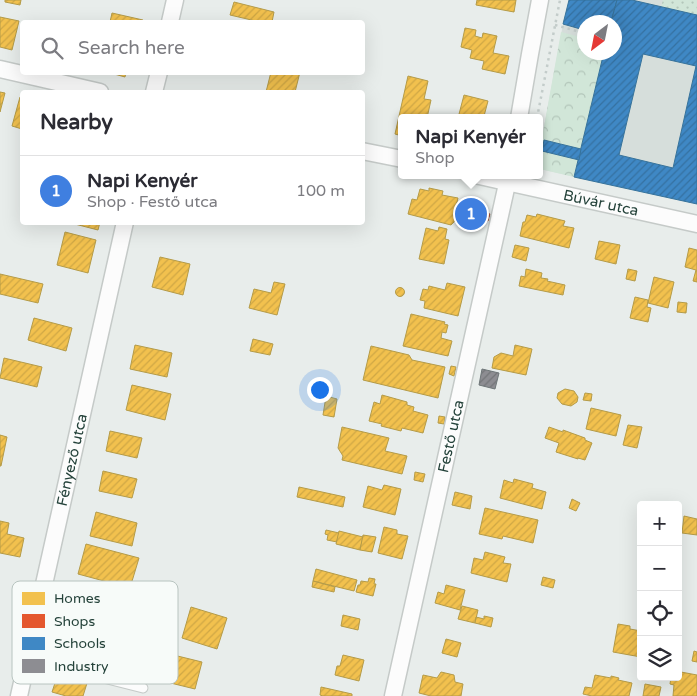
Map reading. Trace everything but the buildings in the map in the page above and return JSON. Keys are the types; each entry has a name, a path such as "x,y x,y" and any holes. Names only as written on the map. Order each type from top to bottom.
{"street":[{"path":"170,20 175,0"},
{"path":"520,114 540,0"},
{"path":"0,69 20,74"},
{"path":"26,75 91,90"},
{"path":"154,90 158,75"},
{"path":"365,151 398,158"},
{"name":"Búvár utca","path":"508,179 697,224"},
{"name":"Festő utca","path":"393,696 508,179"},
{"name":"Fényező utca","path":"46,581 124,225"}],"lane":[{"path":"127,684 143,688"}],"path":[{"path":"538,114 560,0"},
{"path":"563,27 577,31"}],"shaded area":[{"path":"569,0 697,0 697,204 543,170 543,133"}],"green space":[{"path":"663,0 697,0 697,15 661,7"},
{"path":"561,32 577,36 577,60 602,60 574,177 543,170 543,132"}],"place":[{"name":"Napi Kenyér","path":"471,214"}]}
